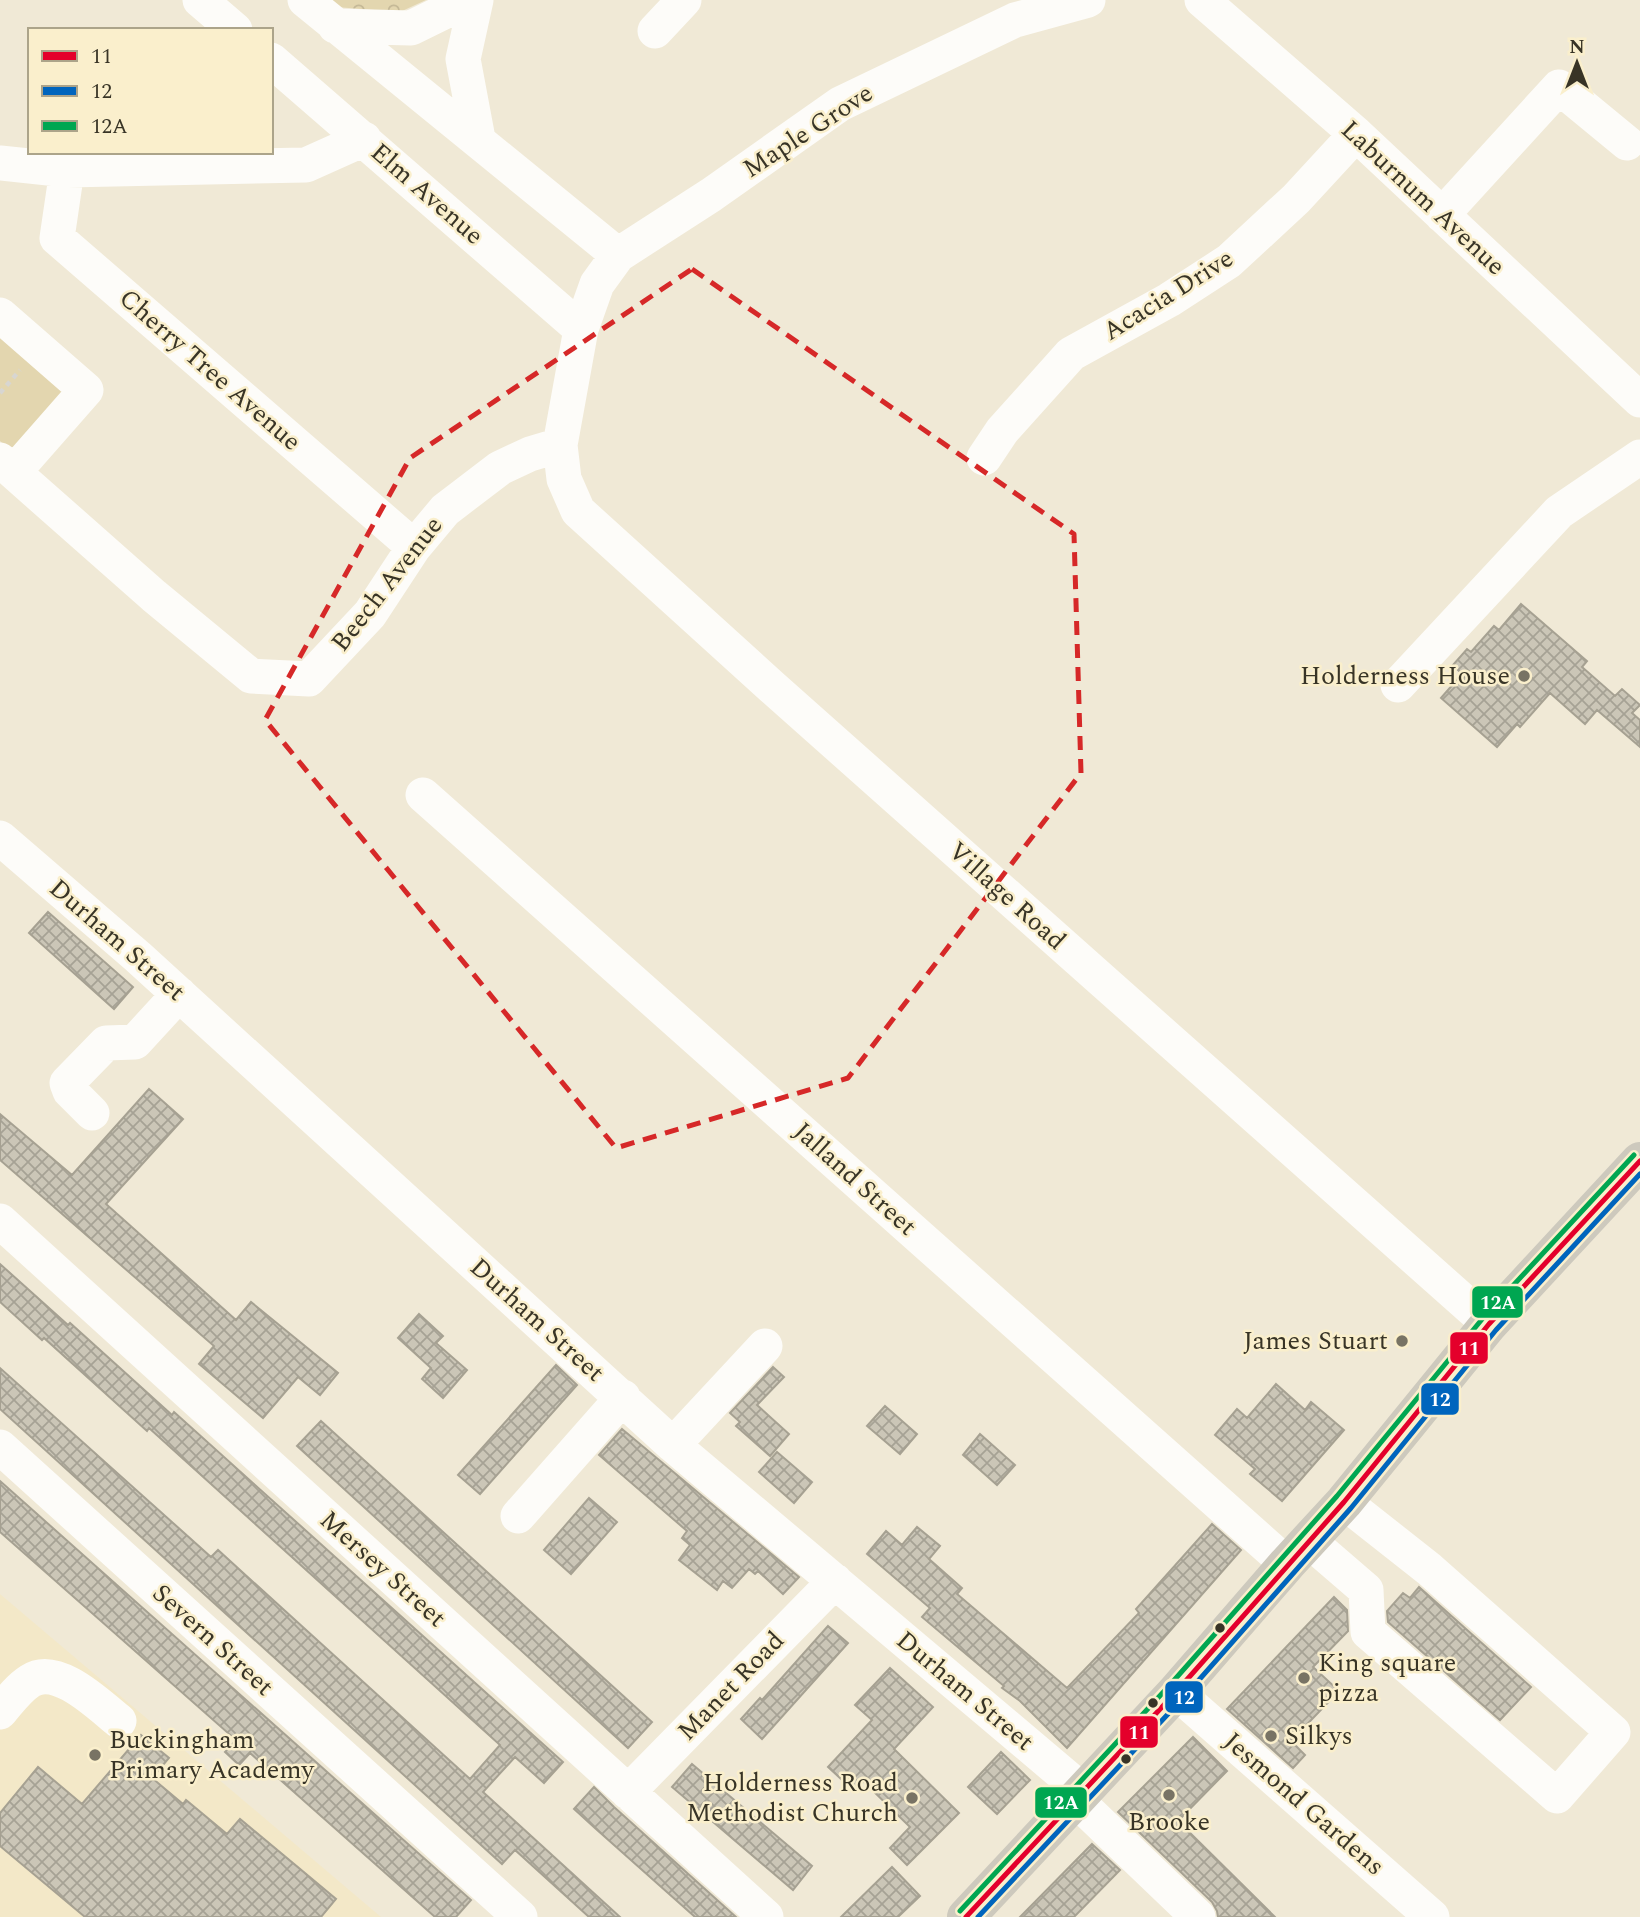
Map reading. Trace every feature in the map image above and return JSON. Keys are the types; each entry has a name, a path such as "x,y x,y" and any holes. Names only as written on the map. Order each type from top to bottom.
{"highway":[{"path":"966,1917 1176,1692 1297,1552 1345,1502 1489,1324 1640,1161"}],"street":[{"path":"200,0 233,28"},
{"path":"305,0 618,255 597,284 581,329 560,445"},
{"path":"335,26 411,28 468,0"},
{"path":"476,0 463,59 478,139"},
{"path":"655,31 684,0"},
{"name":"Maple Grove","path":"618,255 711,195 840,104 1015,20 1088,0"},
{"name":"Laburnum Avenue","path":"1202,0 1356,134 1640,400"},
{"name":"Elm Avenue","path":"273,62 581,329"},
{"path":"1442,215 1559,87 1627,143"},
{"name":"Acacia Drive","path":"985,458 1002,430 1071,354 1168,300 1229,261 1296,199 1356,134"},
{"path":"0,163 67,170 306,165 364,139"},
{"name":"Cherry Tree Avenue","path":"67,170 57,237 414,547"},
{"path":"0,315 86,390 7,466"},
{"name":"Beech Avenue","path":"7,466 154,596 251,676 309,679 370,614 414,547 445,510 500,468 530,454 560,445"},
{"name":"Village Road","path":"560,445 564,479 578,511 772,687 1489,1324"},
{"path":"1398,685 1559,512 1640,457"},
{"name":"Jalland Street","path":"423,794 1297,1552 1366,1591 1368,1632 1556,1796 1613,1732 1429,1569 1345,1502"},
{"name":"Durham Street","path":"0,838 179,994 673,1445 835,1581 1079,1796 1198,1917"},
{"path":"92,1113 70,1091 67,1083 106,1043 135,1042 179,994"},
{"name":"Mersey Street","path":"0,1221 766,1917"},
{"path":"673,1445 765,1346"},
{"path":"519,1516 622,1397"},
{"name":"Severn Street","path":"0,1447 520,1917"},
{"name":"Manet Road","path":"628,1792 835,1581"},
{"path":"0,1712 33,1679 50,1677 68,1682 119,1721"},
{"name":"Jesmond Gardens","path":"1176,1692 1432,1917"}],"highlighted area":[{"path":"692,269 1074,534 1081,773 848,1078 616,1148 265,720 410,458"}],"shaded area":[{"name":"Buckingham Primary Academy","path":"0,1594 381,1917 0,1917"}],"green space":[{"path":"328,0 426,0 400,12 336,7"},
{"path":"0,333 66,391 13,452 0,441"}],"building":[{"name":"Holderness House","path":"1521,604 1587,661 1582,667 1615,696 1622,689 1640,705 1632,713 1640,720 1640,747 1597,710 1585,724 1550,693 1520,727 1517,724 1497,747 1441,698 1462,674 1453,665 1467,649 1471,652 1494,626 1499,630"},
{"path":"48,912 133,987 114,1009 29,933"},
{"path":"149,1089 183,1119 106,1204 236,1320 251,1302 338,1373 320,1395 298,1377 263,1418 199,1364 214,1346 0,1160 0,1114 72,1175"},
{"path":"0,1264 172,1415 174,1412 563,1762 544,1783 515,1757 483,1792 620,1917 589,1917 515,1850 502,1864 0,1409 0,1368 211,1557 218,1550 470,1779 500,1745 149,1428 147,1431 0,1302"},
{"path":"419,1314 443,1336 436,1343 467,1370 443,1398 422,1379 431,1368 398,1338"},
{"path":"556,1365 577,1385 480,1494 458,1475"},
{"path":"773,1367 784,1377 757,1405 789,1434 770,1456 736,1426 740,1422 730,1413"},
{"path":"1276,1384 1305,1410 1311,1402 1344,1430 1282,1501 1250,1474 1255,1469 1215,1435 1237,1409 1247,1418"},
{"path":"885,1406 917,1434 900,1454 867,1426"},
{"path":"321,1421 652,1722 628,1748 297,1446"},
{"path":"622,1429 799,1577 783,1594 758,1571 755,1574 749,1569 732,1588 723,1581 717,1590 679,1560 690,1545 682,1538 687,1531 599,1455"},
{"path":"980,1434 1015,1465 997,1485 963,1455"},
{"path":"777,1452 812,1482 794,1503 759,1472"},
{"path":"0,1481 471,1900 456,1917 435,1917 250,1753 239,1765 225,1752 236,1740 0,1532"},
{"path":"589,1498 617,1522 571,1574 544,1550"},
{"path":"1212,1524 1241,1550 1067,1748 1020,1701 1002,1688 1004,1686 922,1617 930,1608 867,1554 886,1531 902,1545 917,1527 940,1546 929,1559 962,1588 957,1594 1067,1688 1139,1613 1136,1609"},
{"path":"1419,1587 1531,1687 1500,1720 1388,1622 1387,1611 1403,1593 1410,1598"},
{"path":"1334,1597 1347,1610 1348,1631 1313,1667 1339,1691 1291,1741 1305,1755 1293,1768 1227,1709"},
{"path":"828,1626 848,1643 762,1739 741,1719 760,1698 762,1700"},
{"path":"890,1668 933,1707 894,1749 959,1813 907,1865 890,1848 910,1827 863,1781 854,1791 828,1767 872,1720 855,1705"},
{"path":"141,1735 169,1758 152,1778 183,1804 186,1800 227,1834 240,1819 336,1899 321,1917 85,1917 0,1846 0,1813 38,1767 82,1804"},
{"path":"1193,1737 1227,1771 1178,1821 1275,1917 1218,1917 1212,1902 1118,1812"},
{"path":"1001,1752 1030,1780 997,1814 968,1787"},
{"path":"692,1764 812,1866 793,1890 672,1787"},
{"path":"594,1787 736,1917 695,1917 574,1809"},
{"path":"1092,1844 1120,1870 1074,1917 1020,1917"},
{"path":"892,1867 920,1896 898,1917 841,1917"}],"transit line":[{"name":"12A","path":"960,1911 1169,1686 1337,1496 1483,1318 1634,1155"},
{"name":"11","path":"966,1917 1176,1692 1344,1502 1489,1324 1640,1161"},
{"name":"12","path":"978,1917 1183,1698 1351,1508 1496,1330 1640,1174"}],"place":[{"name":"Holderness House","path":"1524,676"},
{"name":"James Stuart","path":"1402,1341"},
{"name":"King square pizza","path":"1304,1678"},
{"name":"Silkys","path":"1271,1736"},
{"name":"Buckingham Primary Academy","path":"95,1755"},
{"name":"Brooke","path":"1169,1795"},
{"name":"Holderness Road Methodist Church","path":"912,1798"}]}
